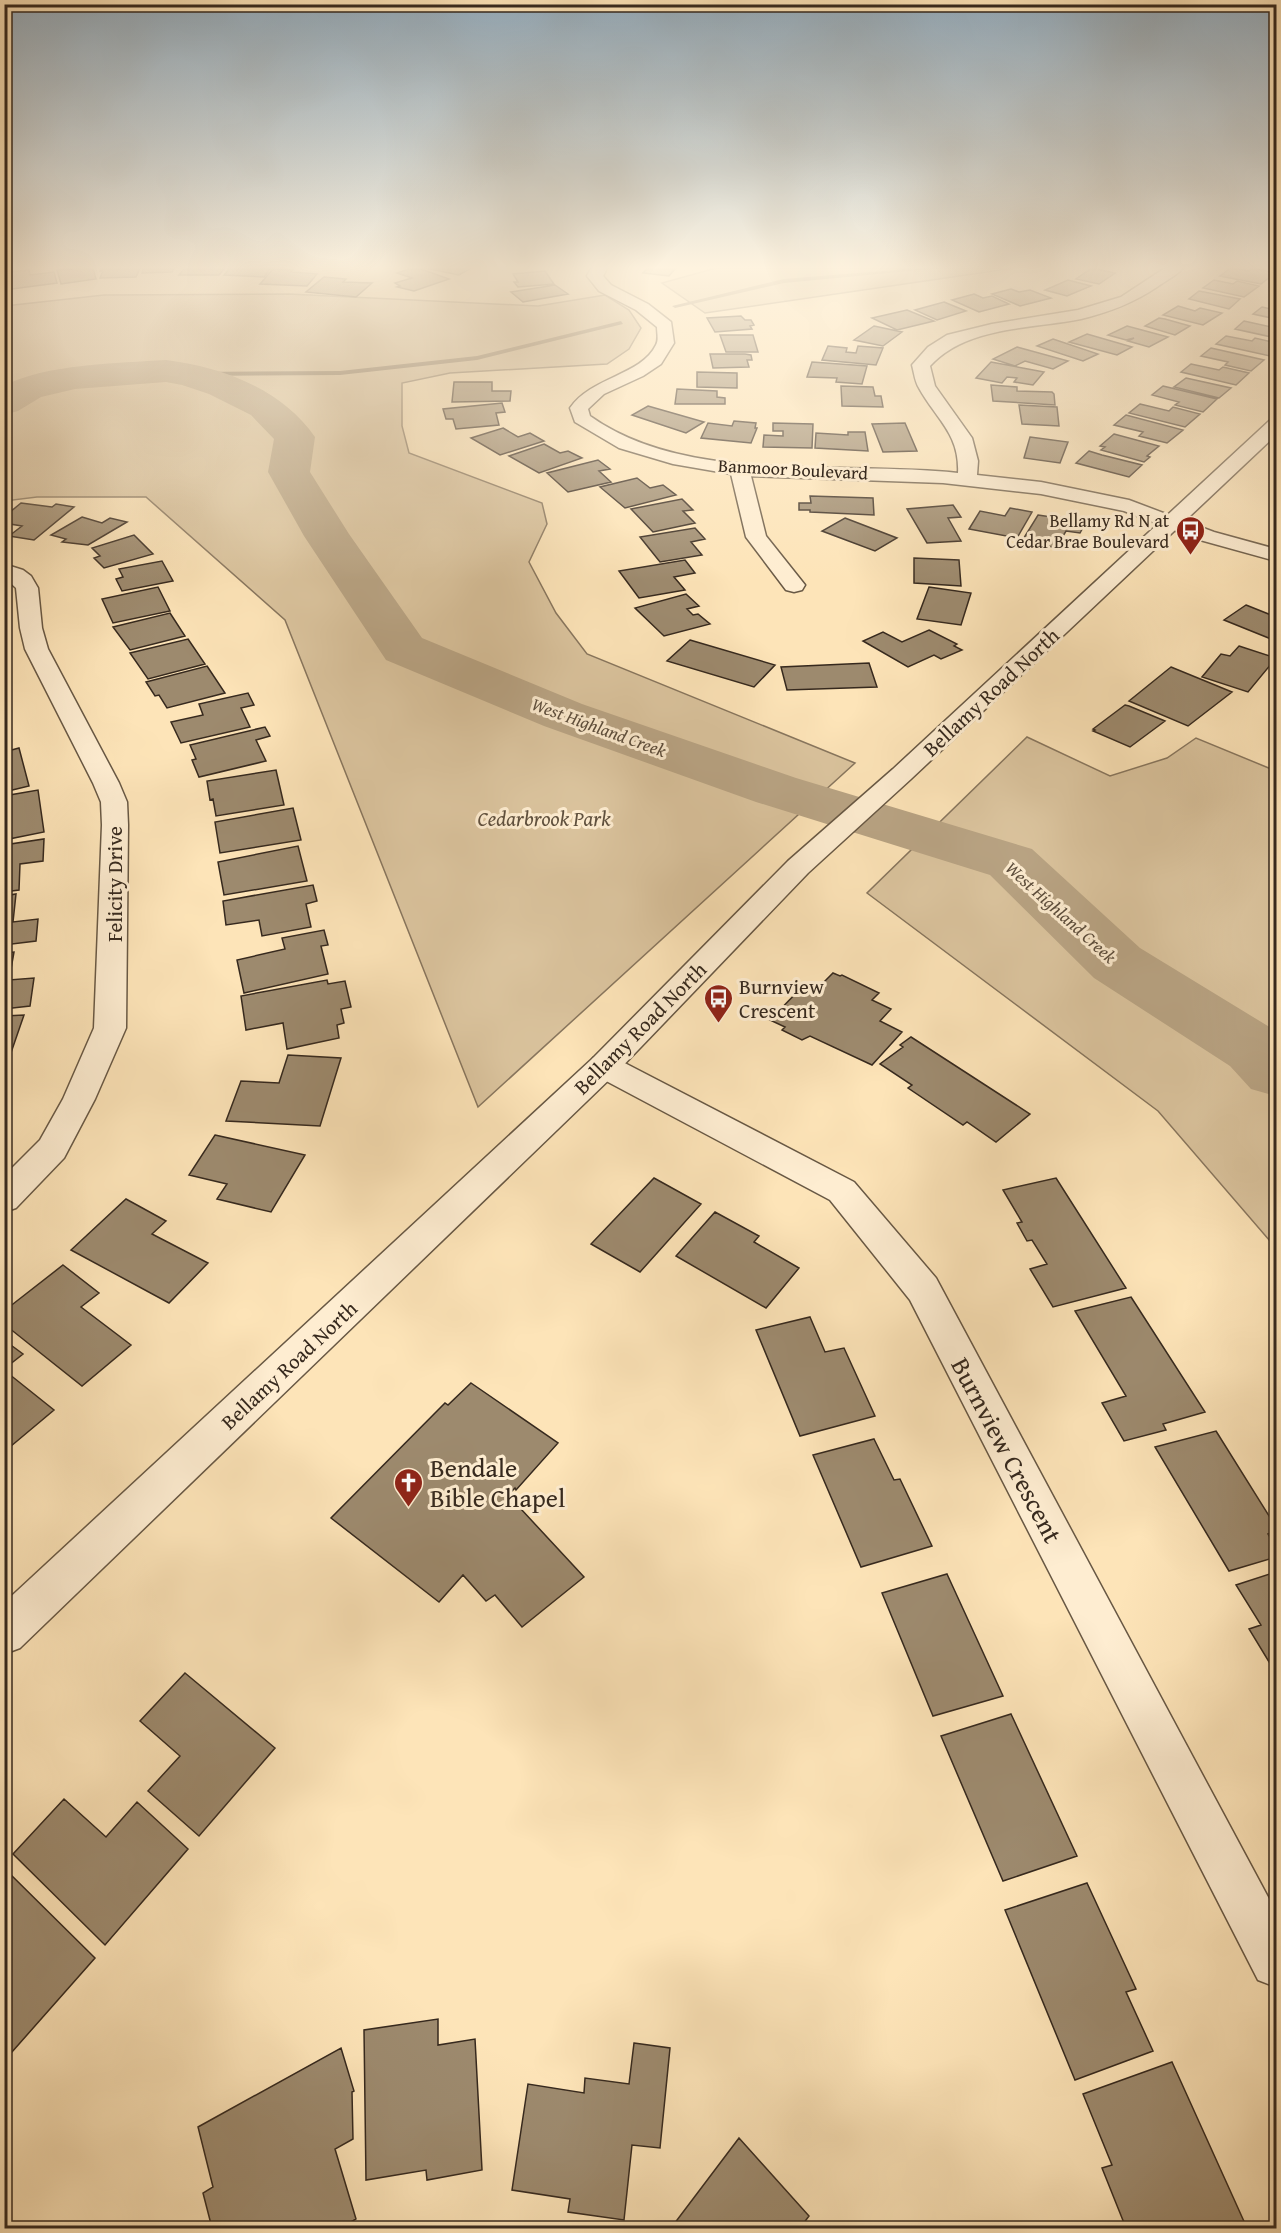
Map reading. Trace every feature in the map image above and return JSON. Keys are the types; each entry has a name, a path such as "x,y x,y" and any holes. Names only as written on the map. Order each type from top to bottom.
{"street":[{"name":"Banmoor Boulevard","path":"638,372 598,390 579,408 581,418 626,444 674,458 740,470 943,477 1041,488 1129,506 1173,524 1276,555"},
{"path":"923,372 926,386 963,438 968,461 967,480"},
{"name":"Bellamy Road North","path":"4,1633 604,1066 798,867 1173,524 1276,425"},
{"path":"740,470 756,537 794,585"},
{"name":"Felicity Drive","path":"4,570 14,572 24,579 29,587 29,613 33,640 106,783 114,802 115,825 110,1028 79,1099 52,1149 4,1199"},
{"name":"Burnview Crescent","path":"604,1066 842,1191 922,1289 1276,1962"}],"green space":[{"name":"Cedarbrook Park","path":"5,372 464,372 402,383 402,426 409,453 542,503 547,524 529,562 556,613 587,654 855,763 478,1107 285,620 146,497 37,497 5,501"},
{"path":"1027,737 1110,776 1167,758 1196,738 1276,771 1276,1248 1158,1111 867,893"}],"building":[{"path":"697,372 737,373 737,388 697,387"},
{"path":"809,372 865,372 862,384 836,382 837,378 807,377"},
{"path":"981,372 1044,372 1033,385 1014,382 1017,378 1007,377 1002,383 976,378"},
{"path":"1182,372 1249,373 1236,385"},
{"path":"1186,378 1231,388 1219,398 1174,387"},
{"path":"454,382 492,382 492,391 511,391 510,401 452,402"},
{"path":"991,385 1017,387 1017,391 1052,392 1055,405 993,401"},
{"path":"841,386 873,387 875,396 881,396 883,407 842,406"},
{"path":"1163,386 1217,399 1203,412 1175,405 1179,402 1152,395"},
{"path":"677,389 717,391 717,397 725,398 725,404 675,404"},
{"path":"502,403 505,412 496,413 499,425 456,429 453,419 446,419 443,409"},
{"path":"1140,404 1169,411 1173,407 1200,414 1185,427 1129,413"},
{"path":"1019,405 1057,407 1059,426 1022,424"},
{"path":"648,406 704,422 686,433 632,415"},
{"path":"1126,415 1183,430 1167,443 1139,436 1143,432 1114,425"},
{"path":"734,421 756,423 755,428 757,428 751,443 701,438 708,423 732,426"},
{"path":"773,423 813,424 812,448 763,447 764,435 783,436 783,431 773,431"},
{"path":"905,423 917,451 883,452 872,424"},
{"path":"503,428 518,437 530,433 544,441 500,455 471,438"},
{"path":"848,432 865,432 868,451 815,448 816,433 848,435"},
{"path":"1114,434 1159,446 1147,456 1150,457 1144,462 1101,450 1105,447 1100,446"},
{"path":"1030,437 1068,442 1060,463 1024,458"},
{"path":"544,444 560,453 568,451 582,458 539,473 509,456"},
{"path":"1089,451 1142,465 1129,477 1076,463"},
{"path":"598,460 610,469 599,471 611,482 568,492 547,473"},
{"path":"637,478 650,488 663,485 676,495 625,508 600,487"},
{"path":"810,496 873,498 874,515 799,510 799,503 811,503"},
{"path":"682,499 693,510 683,511 695,523 653,532 631,509"},
{"path":"21,503 74,507 34,540 9,536 22,526 4,523 4,517"},
{"path":"953,505 961,517 948,518 961,541 927,543 907,509"},
{"path":"1010,508 1032,512 1017,538 969,529 980,511 1005,516"},
{"path":"1038,515 1086,522 1080,533 1066,531 1056,548 1022,541"},
{"path":"82,517 102,523 110,518 127,522 88,545 62,542 66,539 51,535"},
{"path":"845,518 897,538 875,551 822,531"},
{"path":"695,528 705,539 691,542 702,555 660,562 640,537"},
{"path":"134,535 153,554 104,568 94,558 100,556 92,548"},
{"path":"914,558 959,560 961,586 914,583"},
{"path":"685,560 695,573 674,577 685,590 639,598 619,571"},
{"path":"162,561 173,581 122,591 116,579 123,577 119,569"},
{"path":"158,587 170,611 113,623 102,599"},
{"path":"929,587 971,593 961,625 917,619"},
{"path":"686,594 699,606 687,609 693,615 698,614 710,624 664,636 635,608"},
{"path":"1246,605 1276,617 1276,641 1224,620"},
{"path":"170,613 185,636 130,650 113,627"},
{"path":"929,630 957,644 954,646 962,650 941,659 934,655 908,667 863,641 883,632 902,642"},
{"path":"188,639 205,664 148,679 130,653"},
{"path":"690,640 775,665 754,687 667,661"},
{"path":"1239,646 1276,658 1248,692 1202,677 1221,654 1230,656"},
{"path":"869,663 877,687 787,690 781,667"},
{"path":"207,666 225,693 167,708 159,695 155,696 146,682"},
{"path":"1171,667 1232,692 1188,726 1129,701"},
{"path":"248,693 254,705 241,708 250,727 181,743 171,722 203,715 199,704"},
{"path":"1125,705 1165,721 1130,747 1093,731"},
{"path":"265,727 270,736 256,740 266,761 199,777 192,760 196,759 190,745"},
{"path":"19,748 29,786 4,792 4,752"},
{"path":"276,770 284,805 216,816 213,799 210,800 207,781"},
{"path":"38,790 44,832 4,840 4,796"},
{"path":"293,808 301,840 220,853 215,822"},
{"path":"44,839 43,861 20,864 19,890 4,892 4,845"},
{"path":"298,846 307,881 224,895 218,862"},
{"path":"313,885 317,901 306,904 311,927 262,936 259,920 226,925 223,901"},
{"path":"16,894 13,922 38,919 36,941 4,945 4,896"},
{"path":"324,930 328,945 321,946 328,974 244,993 237,960 285,949 282,938"},
{"path":"14,952 9,980 34,978 30,1006 4,1009 4,953"},
{"path":"833,973 879,993 872,1000 891,1009 880,1021 902,1032 872,1065 810,1036 802,1040 782,1030 785,1027 770,1020 803,986 807,988 813,982 821,985"},
{"path":"327,980 328,984 345,981 351,1007 341,1009 344,1023 337,1025 339,1038 287,1049 283,1023 246,1030 241,996"},
{"path":"24,1015 4,1073 4,1016"},
{"path":"911,1037 1030,1114 996,1142 967,1122 963,1125 908,1088 912,1085 880,1064 903,1047 900,1045"},
{"path":"288,1055 341,1058 320,1126 226,1121 241,1081 279,1083"},
{"path":"215,1135 305,1155 271,1212 217,1199 227,1184 189,1175"},
{"path":"654,1178 701,1204 640,1272 591,1244"},
{"path":"1056,1178 1126,1288 1053,1307 1030,1269 1047,1264 1032,1240 1027,1241 1017,1223 1022,1222 1003,1190"},
{"path":"126,1199 166,1221 152,1234 208,1263 169,1303 71,1250"},
{"path":"715,1212 759,1236 754,1242 799,1268 766,1308 676,1256"},
{"path":"63,1265 99,1293 81,1307 131,1345 82,1386 4,1324 4,1311"},
{"path":"1131,1297 1205,1412 1163,1424 1166,1430 1124,1441 1102,1403 1126,1396 1075,1311"},
{"path":"810,1317 825,1352 844,1348 875,1416 800,1436 756,1330"},
{"path":"4,1340 23,1354 4,1369"},
{"path":"4,1370 54,1410 4,1452"},
{"path":"471,1383 558,1443 516,1490 515,1488 508,1495 584,1577 522,1627 495,1595 486,1601 463,1575 439,1602 331,1518 445,1403 448,1405"},
{"path":"1216,1431 1276,1527 1276,1531 1268,1534 1276,1548 1276,1557 1229,1571 1155,1447"},
{"path":"874,1439 894,1480 900,1479 932,1546 861,1567 813,1455"},
{"path":"1276,1572 1276,1669 1274,1670 1249,1629 1261,1625 1236,1585"},
{"path":"947,1574 1003,1696 933,1716 882,1593"},
{"path":"185,1673 275,1748 199,1836 148,1791 180,1756 140,1721"},
{"path":"1011,1714 1077,1856 1003,1881 941,1736"},
{"path":"64,1799 106,1837 137,1802 188,1849 105,1945 13,1854"},
{"path":"4,1868 95,1958 4,2061"},
{"path":"1087,1883 1136,1989 1126,1992 1153,2051 1075,2080 1005,1910"},
{"path":"438,2019 438,2045 475,2039 482,2170 427,2180 426,2170 366,2180 364,2030"},
{"path":"634,2043 670,2048 660,2148 632,2145 624,2220 568,2212 570,2199 512,2190 528,2084 584,2093 585,2078 629,2084"},
{"path":"341,2048 354,2091 352,2092 353,2139 335,2149 356,2219 341,2228 212,2228 203,2193 213,2187 198,2127"},
{"path":"1172,2062 1247,2228 1126,2228 1102,2168 1112,2165 1083,2094"},
{"path":"739,2138 809,2216 800,2228 671,2228"}],"waterway":[{"name":"West Highland Creek","path":"4,403 28,389 75,378 150,372"},
{"name":"West Highland Creek","path":"175,372 189,374 223,386 265,407 295,437 289,472 327,536 404,649 563,715 776,790 1011,862 1117,963 1254,1049 1276,1071"},
{"path":"189,374 347,372"}],"place":[{"name":"Bellamy Rd N at Cedar Brae Boulevard","path":"1190,556"},
{"name":"Burnview Crescent","path":"718,1024"},
{"name":"Bendale Bible Chapel","path":"409,1508"}]}
